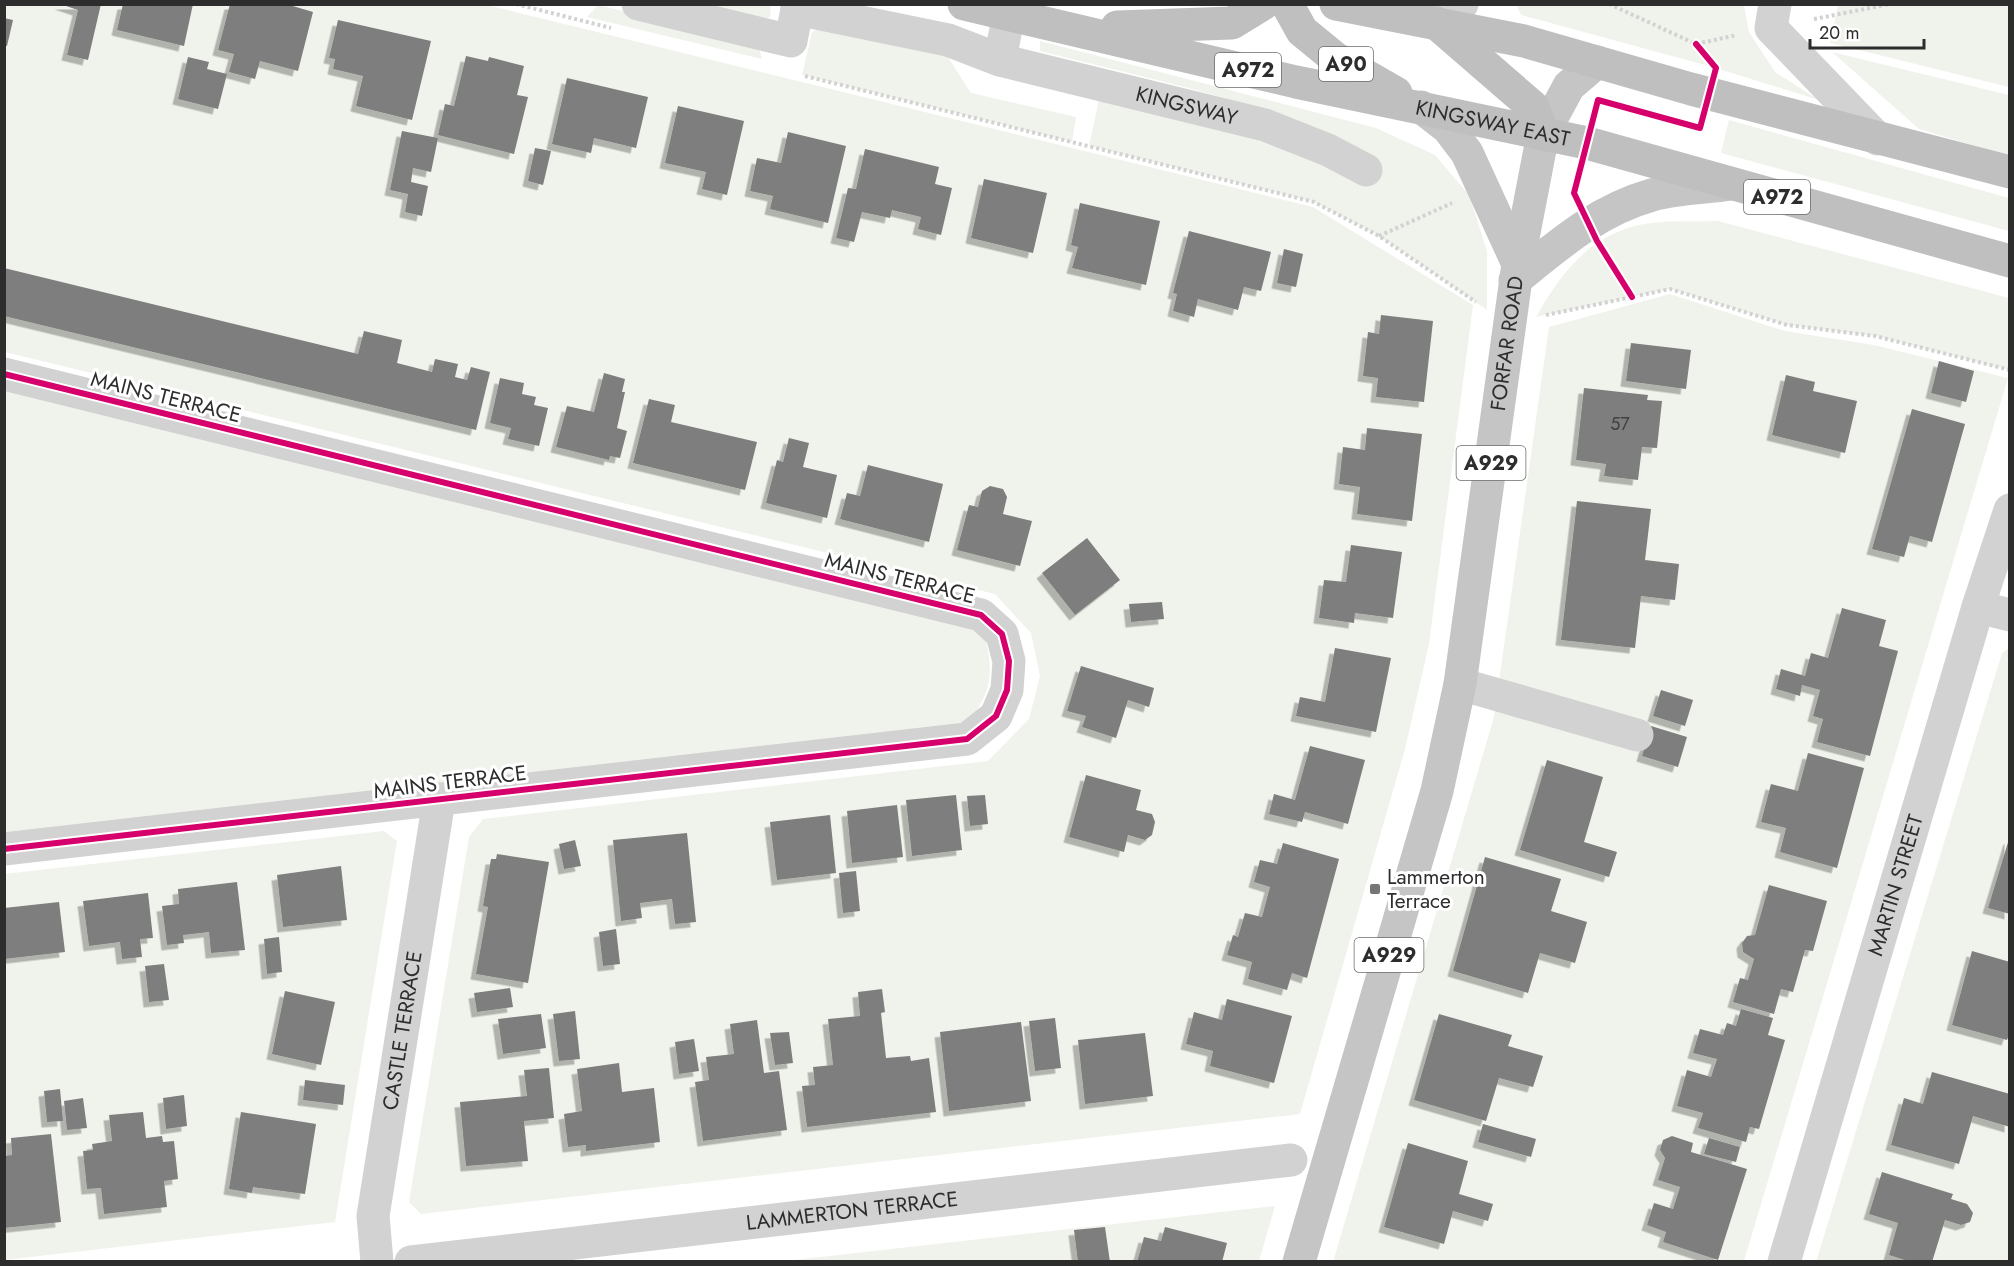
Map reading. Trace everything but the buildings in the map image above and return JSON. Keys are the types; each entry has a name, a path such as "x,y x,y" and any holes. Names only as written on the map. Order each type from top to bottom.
{"highway":[{"path":"964,4 1077,29 1232,23 1263,4"},
{"name":"A90","path":"1287,4 1302,31 1335,58 1420,107"},
{"path":"1336,4 1428,14 1710,94 2010,172"},
{"path":"1428,14 1533,107 1543,134"},
{"name":"KINGSWAY EAST","path":"1077,29 1296,82 1587,143 2010,261"}],"main road":[{"name":"FORFAR ROAD","path":"1460,684 1467,646 1516,272 1543,134 1569,86 1598,62"},
{"path":"1420,107 1448,128 1467,153 1516,272 1605,212 1654,195 1731,184"},
{"name":"A929","path":"1299,1262 1437,791 1460,684"}],"street":[{"path":"1428,14 1462,4"},
{"path":"1775,4 1771,28 1878,139"},
{"name":"KINGSWAY","path":"628,17 791,41 798,7 948,40 1000,60 1265,125 1328,150 1366,170"},
{"path":"1000,60 1010,13"},
{"name":"MAINS TERRACE","path":"4,374 981,615 1002,634 1009,661 1007,690 996,716 967,739 4,849"},
{"name":"MARTIN STREET","path":"1784,1262 1978,607 2010,510"},
{"path":"1978,607 2010,615"},
{"path":"1460,684 1637,735"},
{"name":"CASTLE TERRACE","path":"377,1262 373,1216 439,800"},
{"name":"LAMMERTON TERRACE","path":"411,1262 1292,1160"}],"path":[{"path":"516,4 628,17"},
{"path":"1696,44 1716,68 1710,94"},
{"path":"802,75 1314,202 1379,237 1487,310 1536,317 1670,289 1787,325 1875,336 2010,370"},
{"path":"1379,237 1483,189"},
{"path":"1626,288 1632,297"}],"shaded area":[{"path":"5,5 487,5 1313,207 1473,305 1429,644 1405,749 1300,1114 421,1214 409,1202 469,837 483,819 988,761 1029,719 1040,676 1031,633 995,594 5,352"},
{"path":"598,5 758,44 762,59 587,17"},
{"path":"682,5 771,5 770,17 754,22"},
{"path":"1516,5 1744,5 1749,32 1775,72 1819,100 1716,68 1521,15"},
{"path":"1838,5 2009,5 2009,87 1830,43"},
{"path":"832,23 942,48 971,93 1076,117 1072,142 802,75 812,32"},
{"path":"1040,41 1376,128 1435,155 1469,195 1487,251 1487,310 1379,236 1314,202 1089,146 1100,95 1374,157 1336,138 1254,107 1040,51"},
{"path":"1832,52 2009,95 2009,156 1919,129"},
{"path":"1729,120 2009,198 2009,231 1721,153"},
{"path":"1718,221 2009,298 2009,370 1875,336 1787,325 1670,289 1536,317 1567,271 1593,246 1608,237 1644,224"},
{"path":"1670,294 1785,331 1874,345 2008,378 1744,1261 1333,1262 1494,717 1549,327"},
{"path":"5,389 965,623 986,639 990,666 988,686 980,705 965,727 5,838"},
{"path":"2009,648 2009,1261 1816,1262 2002,653"},
{"path":"384,831 397,841 335,1222 5,1260 4,874"},
{"path":"1275,1206 1259,1261 785,1261"}],"cycle path":[{"path":"1632,297 1597,241 1574,193 1598,100 1700,128 1716,68 1696,44"},
{"path":"4,374 981,615 1002,634 1009,661 1007,690 996,716 967,739 4,849"}],"place":[{"name":"Lammerton Terrace","path":"1375,889"}]}
